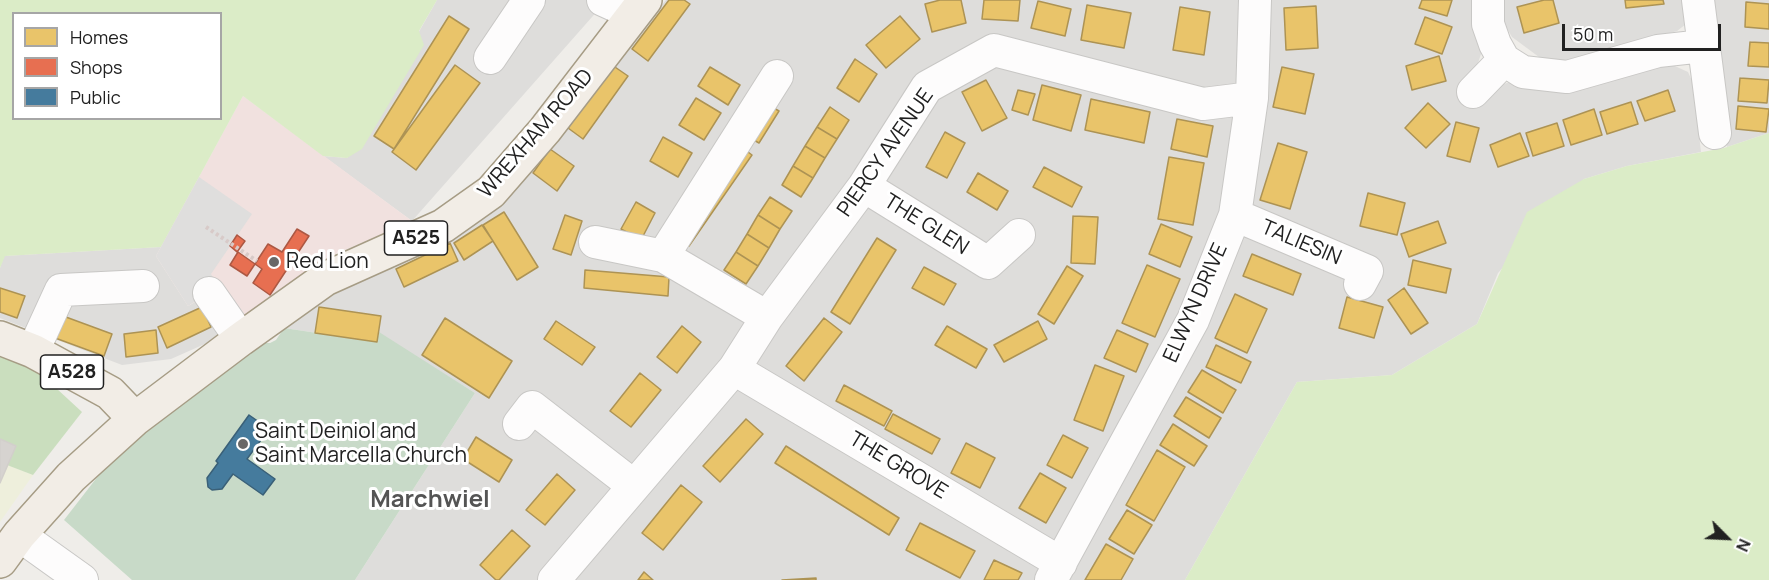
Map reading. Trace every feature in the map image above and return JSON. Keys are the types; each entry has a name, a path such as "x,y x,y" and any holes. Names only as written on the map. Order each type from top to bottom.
{"main road":[{"name":"WREXHAM ROAD","path":"135,419 325,279 443,226 491,192 545,130 640,7"},
{"name":"A528","path":"0,338 33,351 110,393 135,419"},
{"name":"A525","path":"0,561 19,535 71,477 135,419"}],"street":[{"path":"490,58 529,0"},
{"path":"603,0 640,7"},
{"name":"ELWYN DRIVE","path":"1056,572 1193,320 1235,215 1252,98 1255,0"},
{"path":"1488,0 1488,24 1495,44 1504,60 1523,72 1567,77 1658,51 1703,46"},
{"path":"1698,0 1715,133"},
{"name":"PIERCY AVENUE","path":"554,580 734,369 767,316 864,186 927,87 994,50 1203,104 1252,98"},
{"path":"1473,92 1504,60"},
{"path":"663,256 777,76"},
{"name":"THE GLEN","path":"864,186 982,274 1019,235"},
{"name":"TALIESIN","path":"1235,215 1366,270"},
{"path":"595,242 663,256 767,316"},
{"path":"33,351 58,283 144,286"},
{"path":"209,293 241,339"},
{"name":"THE GROVE","path":"734,369 1056,572"},
{"path":"519,424 532,407 634,486"},
{"path":"19,535 82,580"}],"path":[{"path":"206,227 257,261"}],"shaded area":[{"path":"437,0 607,0 412,221 323,156 347,158"},
{"path":"666,0 1474,0 1484,45 1477,66 1458,85 1479,106 1503,84 1511,82 1666,62 1688,72 1693,83 1701,152 1627,166 1584,179 1498,273 1477,324 1392,375 1297,382 1185,580 355,580 475,393 378,333 377,342 284,328 308,303 440,241 618,57"},
{"path":"1503,0 1686,0 1686,24 1677,31 1566,62 1553,62 1539,57 1512,37 1505,25"},
{"path":"1713,0 1769,0 1769,133 1727,147"},
{"path":"243,96 412,221 331,256 224,331 203,297 188,306 156,256"},
{"path":"199,177 252,214 211,274 218,287 188,306 156,256"},
{"path":"161,247 156,256 188,306 203,297 224,331 207,343 171,359 122,365 0,318 0,268 4,256"}],"green space":[{"path":"0,0 437,0 419,31 424,45 362,149 347,158 323,156 243,96 161,247 5,256 0,268"},
{"path":"1769,133 1769,580 1185,580 1297,382 1392,375 1477,324 1527,212 1584,179 1627,166 1724,148"},
{"path":"284,328 377,342 379,332 475,393 355,580 132,580 64,520 126,440 256,343 270,343 276,340"},
{"path":"0,346 17,352 82,412 33,475 7,465 0,439"},
{"path":"0,439 16,446 8,465 33,475 0,522"}],"building: Homes":[{"path":"669,0 684,0 690,4 648,61 632,49"},
{"path":"940,0 961,0 966,23 932,32 925,4"},
{"path":"984,0 1020,0 1018,21 982,19"},
{"path":"1422,0 1452,0 1447,16 1419,8"},
{"path":"1553,0 1559,23 1524,33 1517,7"},
{"path":"1625,0 1663,0 1664,4 1626,8"},
{"path":"1038,1 1071,9 1065,36 1031,28"},
{"path":"1746,2 1769,4 1769,29 1745,27"},
{"path":"1087,5 1131,13 1124,48 1081,40"},
{"path":"1316,6 1318,48 1286,50 1284,8"},
{"path":"1180,7 1210,12 1204,55 1173,50"},
{"path":"449,16 469,29 394,149 374,136"},
{"path":"900,16 920,39 886,68 866,45"},
{"path":"1425,17 1452,27 1442,54 1415,44"},
{"path":"1750,42 1769,43 1769,67 1748,66"},
{"path":"1439,56 1446,81 1412,90 1406,66"},
{"path":"855,59 877,74 859,102 837,88"},
{"path":"455,65 480,83 416,170 392,152"},
{"path":"612,65 628,76 583,139 568,128"},
{"path":"710,67 740,85 728,105 698,86"},
{"path":"1282,67 1314,74 1305,114 1273,107"},
{"path":"1740,78 1769,80 1767,103 1738,101"},
{"path":"986,80 1007,118 982,131 962,92"},
{"path":"1042,85 1081,95 1071,131 1033,120"},
{"path":"1018,90 1035,94 1028,115 1012,110"},
{"path":"1668,90 1675,111 1645,121 1637,101"},
{"path":"696,98 721,113 704,140 679,125"},
{"path":"1091,99 1150,112 1144,143 1085,130"},
{"path":"1631,102 1638,124 1607,134 1600,112"},
{"path":"765,103 779,111 759,143 745,135"},
{"path":"1428,103 1450,124 1426,148 1405,128"},
{"path":"1738,106 1769,109 1766,132 1736,129"},
{"path":"830,107 849,120 837,139 817,127"},
{"path":"1594,109 1602,135 1571,145 1563,120"},
{"path":"1177,119 1213,126 1207,157 1171,149"},
{"path":"1456,122 1479,128 1470,162 1447,156"},
{"path":"1557,123 1564,146 1533,156 1526,133"},
{"path":"817,127 837,139 825,158 805,146"},
{"path":"945,132 965,143 947,178 926,167"},
{"path":"1520,133 1529,156 1498,167 1490,145"},
{"path":"663,137 692,153 678,177 650,161"},
{"path":"1278,143 1307,152 1290,209 1260,200"},
{"path":"740,146 752,155 689,246 677,237"},
{"path":"805,146 825,158 813,178 793,166"},
{"path":"550,149 574,166 557,191 533,173"},
{"path":"1169,157 1204,163 1193,225 1158,219"},
{"path":"793,166 813,178 801,197 782,185"},
{"path":"1044,167 1082,187 1072,207 1033,187"},
{"path":"978,173 1008,191 997,210 967,192"},
{"path":"1368,193 1405,203 1397,235 1360,226"},
{"path":"770,197 792,211 780,229 758,215"},
{"path":"636,202 655,213 641,240 621,229"},
{"path":"504,212 538,267 517,280 483,225"},
{"path":"565,215 582,221 571,255 553,249"},
{"path":"758,215 780,229 769,248 747,234"},
{"path":"1073,216 1098,217 1095,264 1071,263"},
{"path":"1438,221 1446,243 1409,257 1401,234"},
{"path":"1161,224 1192,237 1180,267 1149,254"},
{"path":"482,225 493,241 464,260 454,243"},
{"path":"747,234 769,248 758,266 736,252"},
{"path":"877,238 896,250 850,324 831,312"},
{"path":"450,243 458,261 404,287 396,269"},
{"path":"736,252 758,266 746,284 724,270"},
{"path":"1252,254 1301,274 1293,295 1243,276"},
{"path":"1413,260 1451,269 1446,293 1408,285"},
{"path":"1147,265 1180,279 1155,337 1122,323"},
{"path":"1067,266 1083,276 1054,324 1038,314"},
{"path":"924,267 956,284 944,305 912,288"},
{"path":"585,270 669,277 668,296 584,288"},
{"path":"0,288 25,296 17,318 0,312"},
{"path":"1404,288 1428,323 1411,334 1388,300"},
{"path":"1235,294 1267,309 1247,353 1215,338"},
{"path":"1347,297 1383,307 1374,338 1339,328"},
{"path":"202,307 211,327 167,348 158,327"},
{"path":"319,307 381,316 377,342 315,333"},
{"path":"55,313 112,334 104,356 47,335"},
{"path":"445,318 512,361 489,398 422,355"},
{"path":"824,318 842,332 804,381 786,366"},
{"path":"556,321 595,347 582,365 544,339"},
{"path":"1038,321 1047,339 1004,362 994,345"},
{"path":"682,326 701,342 677,373 657,357"},
{"path":"947,326 987,349 976,368 935,345"},
{"path":"156,330 158,353 126,357 124,334"},
{"path":"1117,330 1148,344 1136,372 1104,358"},
{"path":"1216,345 1251,362 1241,383 1206,367"},
{"path":"1095,365 1124,376 1103,431 1074,420"},
{"path":"1202,370 1236,390 1223,413 1188,392"},
{"path":"640,373 661,390 631,427 610,411"},
{"path":"844,385 892,411 884,426 836,401"},
{"path":"1186,397 1221,418 1209,438 1174,416"},
{"path":"893,414 940,439 932,454 885,429"},
{"path":"746,419 763,434 720,482 703,466"},
{"path":"1173,424 1207,446 1194,466 1160,445"},
{"path":"1063,435 1088,448 1072,478 1047,465"},
{"path":"476,437 512,460 499,482 463,459"},
{"path":"966,443 995,458 980,488 951,473"},
{"path":"786,446 899,518 889,535 775,463"},
{"path":"1157,450 1185,467 1154,521 1126,505"},
{"path":"1040,473 1066,488 1046,523 1019,508"},
{"path":"557,474 575,490 545,525 526,510"},
{"path":"681,485 702,502 663,550 642,533"},
{"path":"1127,510 1152,525 1134,554 1109,539"},
{"path":"920,523 975,551 960,578 906,550"},
{"path":"512,530 530,546 499,580 496,580 480,565"},
{"path":"1106,544 1133,559 1121,580 1085,580"},
{"path":"994,560 1022,573 1018,580 984,580"},
{"path":"644,572 653,580 638,580"},
{"path":"816,578 816,580 782,580"}],"building: Shops":[{"name":"Red Lion","path":"297,229 309,236 270,295 253,283 262,269 255,264 268,244 282,252"},
{"path":"237,235 245,241 237,252 230,246"},
{"path":"238,252 255,264 247,276 230,265"}],"building: Public":[{"name":"Saint Deiniol and Saint Marcella Church","path":"249,415 269,429 247,459 275,479 263,495 233,474 222,489 212,490 208,487 207,478 218,463 216,461"}],"building: Other":[{"path":"0,439 16,446 0,483"}],"place":[{"name":"Red Lion","path":"274,262"},
{"name":"Saint Deiniol and Saint Marcella Church","path":"243,444"}],"district":[{"name":"Marchwiel","path":"430,500"}]}
